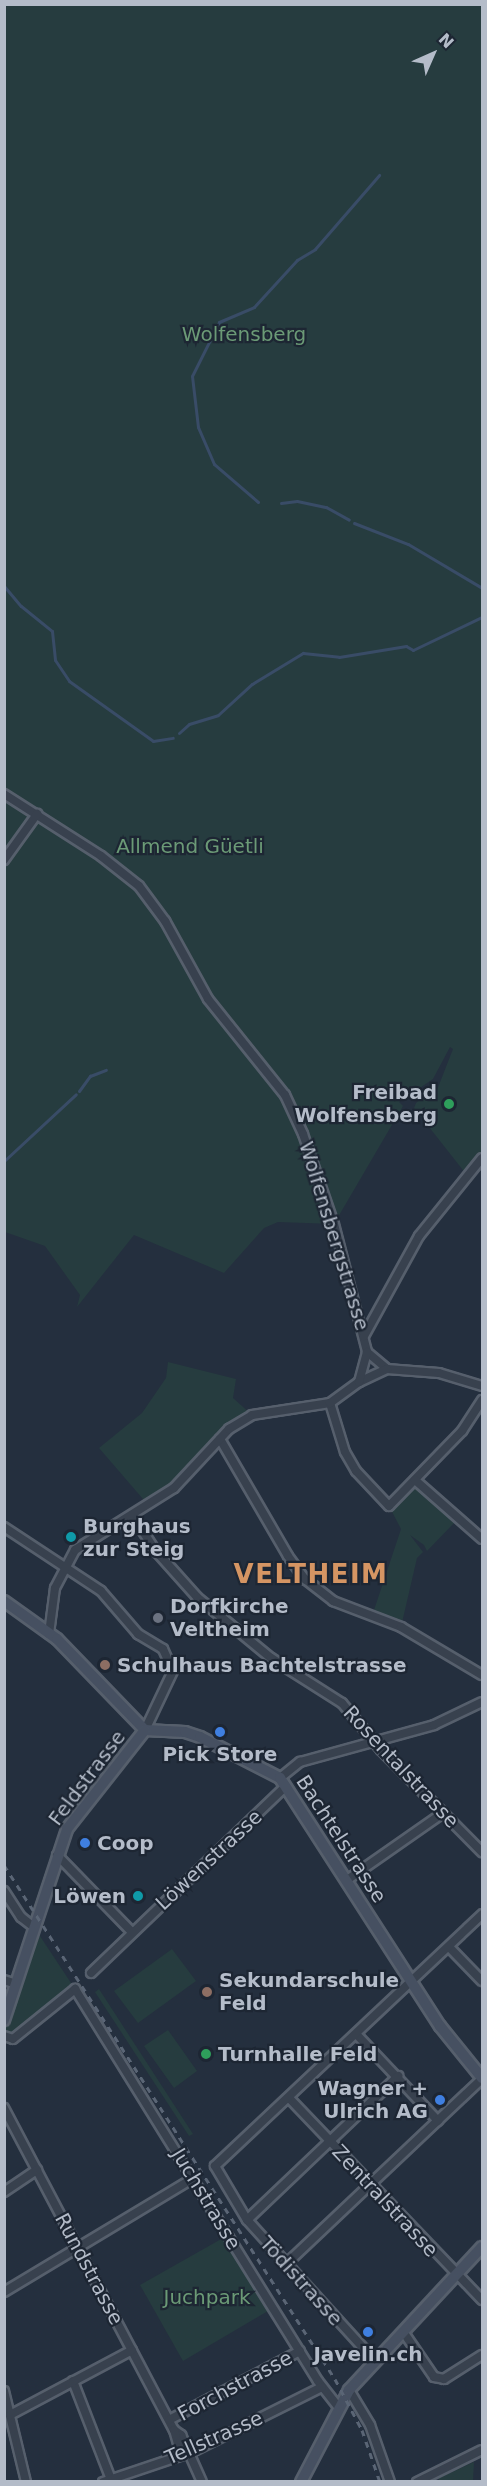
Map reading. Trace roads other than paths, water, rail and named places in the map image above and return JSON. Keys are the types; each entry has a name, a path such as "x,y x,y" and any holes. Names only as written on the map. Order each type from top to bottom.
{"street":[{"name":"Wolfensbergstrasse","path":"4,794 37,814 140,886 165,921 208,999 285,1095 303,1134 334,1224 367,1352 387,1369"},
{"path":"4,860 37,814"},
{"path":"364,1336 418,1236 483,1158"},
{"path":"358,1382 367,1352"},
{"path":"49,1634 53,1600 63,1568 75,1550 133,1516 188,1475 220,1439 252,1415 330,1402 358,1382 387,1369 439,1373 483,1386"},
{"path":"330,1402 345,1452 356,1471 388,1506 462,1431 483,1400"},
{"path":"220,1439 288,1556 305,1579 333,1601 401,1627 483,1675"},
{"path":"415,1480 483,1539"},
{"name":"Rosentalstrasse","path":"133,1516 162,1559 196,1597 271,1659 342,1703 374,1743 483,1852"},
{"path":"4,1527 100,1591 138,1634 163,1649 169,1657 173,1671 170,1681 145,1730 49,1634 4,1601"},
{"name":"Löwenstrasse","path":"91,1972 283,1782 288,1768 300,1762 434,1725 483,1702"},
{"name":"Bachtelstrasse","path":"145,1730 185,1732 200,1737 283,1782 411,1983 460,2053 483,2079"},
{"name":"Feldstrasse","path":"4,2020 10,1982 34,1927 67,1829 145,1730"},
{"path":"347,1880 443,1813"},
{"path":"57,1855 132,1932"},
{"path":"4,1891 21,1917 34,1927"},
{"path":"290,2099 483,1914"},
{"path":"449,1947 483,1981"},
{"name":"Juchstrasse","path":"4,2036 16,2037 75,1989 195,2178 322,2386 338,2407"},
{"path":"357,2035 438,2121"},
{"path":"247,2220 398,2076"},
{"path":"285,2265 483,2079"},
{"name":"Zentralstrasse","path":"290,2099 458,2277 483,2300"},
{"name":"Tödistrasse","path":"290,2099 215,2166 247,2220 285,2265 375,2361"},
{"name":"Rundstrasse","path":"4,2108 169,2420 179,2448 188,2453 202,2481"},
{"path":"4,2192 37,2170"},
{"path":"4,2292 195,2178"},
{"path":"301,2481 349,2390 458,2277 483,2247"},
{"path":"404,2332 434,2377 444,2379 483,2355"},
{"path":"10,2415 132,2350"},
{"name":"Forchstrasse","path":"169,2420 300,2351"},
{"path":"73,2381 112,2480"},
{"name":"Tellstrasse","path":"103,2481 112,2480 188,2453 322,2386"},
{"path":"349,2390 370,2425 390,2481"},
{"path":"4,2391 26,2481"},
{"path":"417,2481 483,2450"}],"waterway":[{"path":"258,502 214,464 198,427 192,376 219,322 254,307 297,260 315,249 379,175"},
{"path":"281,503 297,501 326,507 349,520"},
{"path":"354,523 408,544 482,588"},
{"path":"4,586 21,606 52,631 55,660 69,681 153,741 173,738"},
{"path":"179,733 189,724 218,715 252,684 303,653 339,657 406,646 413,650 482,617"},
{"path":"79,1091 90,1076 106,1070"},
{"path":"4,1161 76,1094"}],"railway":[{"path":"4,1865 335,2379 362,2430 380,2482"}],"place":[{"name":"Freibad Wolfensberg","path":"449,1104"},
{"name":"Burghaus zur Steig","path":"71,1537"},
{"name":"Dorfkirche Veltheim","path":"158,1618"},
{"name":"Schulhaus Bachtelstrasse","path":"105,1665"},
{"name":"Pick Store","path":"220,1732"},
{"name":"Coop","path":"85,1843"},
{"name":"Löwen","path":"138,1896"},
{"name":"Sekundarschule Feld","path":"207,1992"},
{"name":"Turnhalle Feld","path":"206,2054"},
{"name":"Wagner + Ulrich AG","path":"440,2100"},
{"name":"Javelin.ch","path":"368,2332"}],"district":[{"name":"VELTHEIM","path":"311,1575"}],"park label":[{"name":"Wolfensberg","path":"244,334"},
{"name":"Allmend Güetli","path":"190,846"},
{"name":"Juchpark","path":"207,2297"}]}
